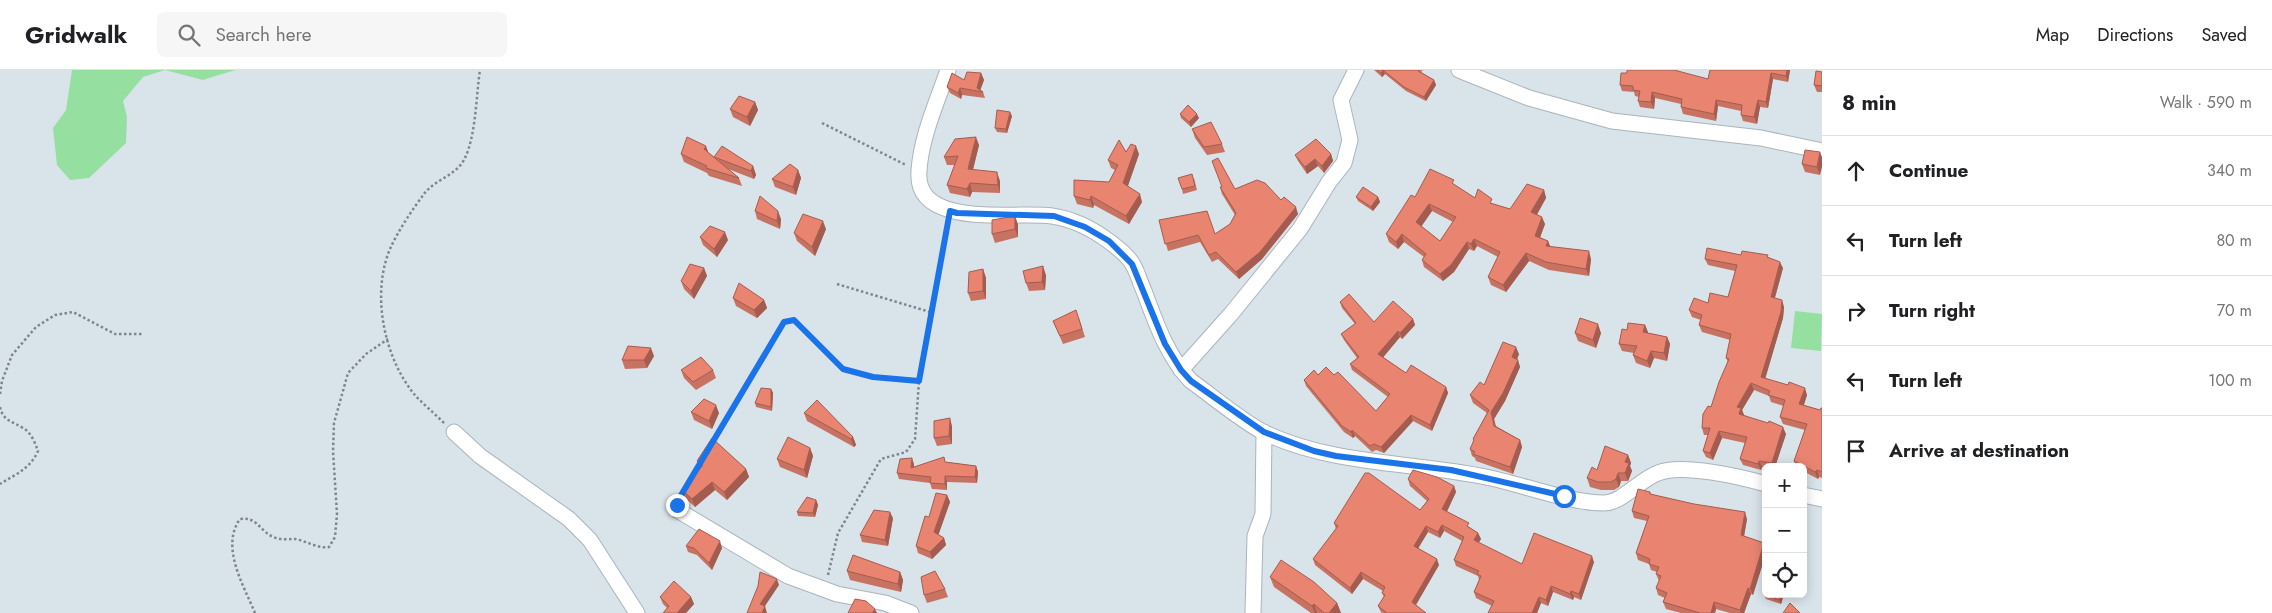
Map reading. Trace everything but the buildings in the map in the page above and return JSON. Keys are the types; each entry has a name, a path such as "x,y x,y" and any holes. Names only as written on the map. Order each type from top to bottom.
{"street":[{"path":"948,70 931,121 919,171 919,184 925,197 936,206 957,213 1054,216 1085,227 1109,241 1132,264 1165,344 1181,370 1191,381 1264,432 1314,451 1336,456 1451,470 1514,483 1582,501 1605,503 1622,498 1632,487 1659,472 1688,469 1762,483"},
{"path":"1181,370 1231,314 1300,229 1328,182 1344,163 1350,140 1341,100 1356,70"},
{"path":"1459,70 1529,98 1612,121 1761,138 1822,150"},
{"path":"454,432 480,456 569,519 590,540 637,613"},
{"path":"1253,613 1254,536 1263,514 1264,432"},
{"path":"1807,496 1822,499"},
{"path":"679,511 788,576 824,590 885,603 911,613"}],"path":[{"path":"454,432 414,394 400,374 388,339 380,295 390,250 425,192 453,172 463,162 469,148 480,70"},
{"path":"822,122 919,171"},
{"path":"824,590 838,533 881,459 906,452 916,439 919,381 930,312 950,211"},
{"path":"837,284 930,312"},
{"path":"0,394 2,381 12,355 36,327 55,315 73,312 115,334 143,334"},
{"path":"710,446 784,322 789,320 794,320 843,369 873,377 919,381"},
{"path":"255,613 236,564 232,543 234,528 240,519 248,518 256,521 264,531 276,538 298,539 323,548 330,547 336,537 337,514 333,451 334,423 348,373 366,354 388,339"},
{"path":"0,407 1,414 11,423 24,428 34,441 38,451 34,461 23,471 0,484"},
{"path":"685,489 700,463"}],"green space":[{"path":"72,70 165,70 143,77 123,101 127,117 126,143 89,178 70,180 57,165 53,128 66,110"},
{"path":"165,70 235,70 203,80"},
{"path":"1795,311 1822,314 1821,351 1791,348"}],"route":[{"path":"677,505 784,322 794,320 843,369 892,380 919,381 930,312 950,211 957,213 1054,216 1085,227 1109,241 1122,251 1132,264 1165,344 1181,370 1191,381 1264,432 1314,451 1336,456 1451,470 1564,496"}]}
